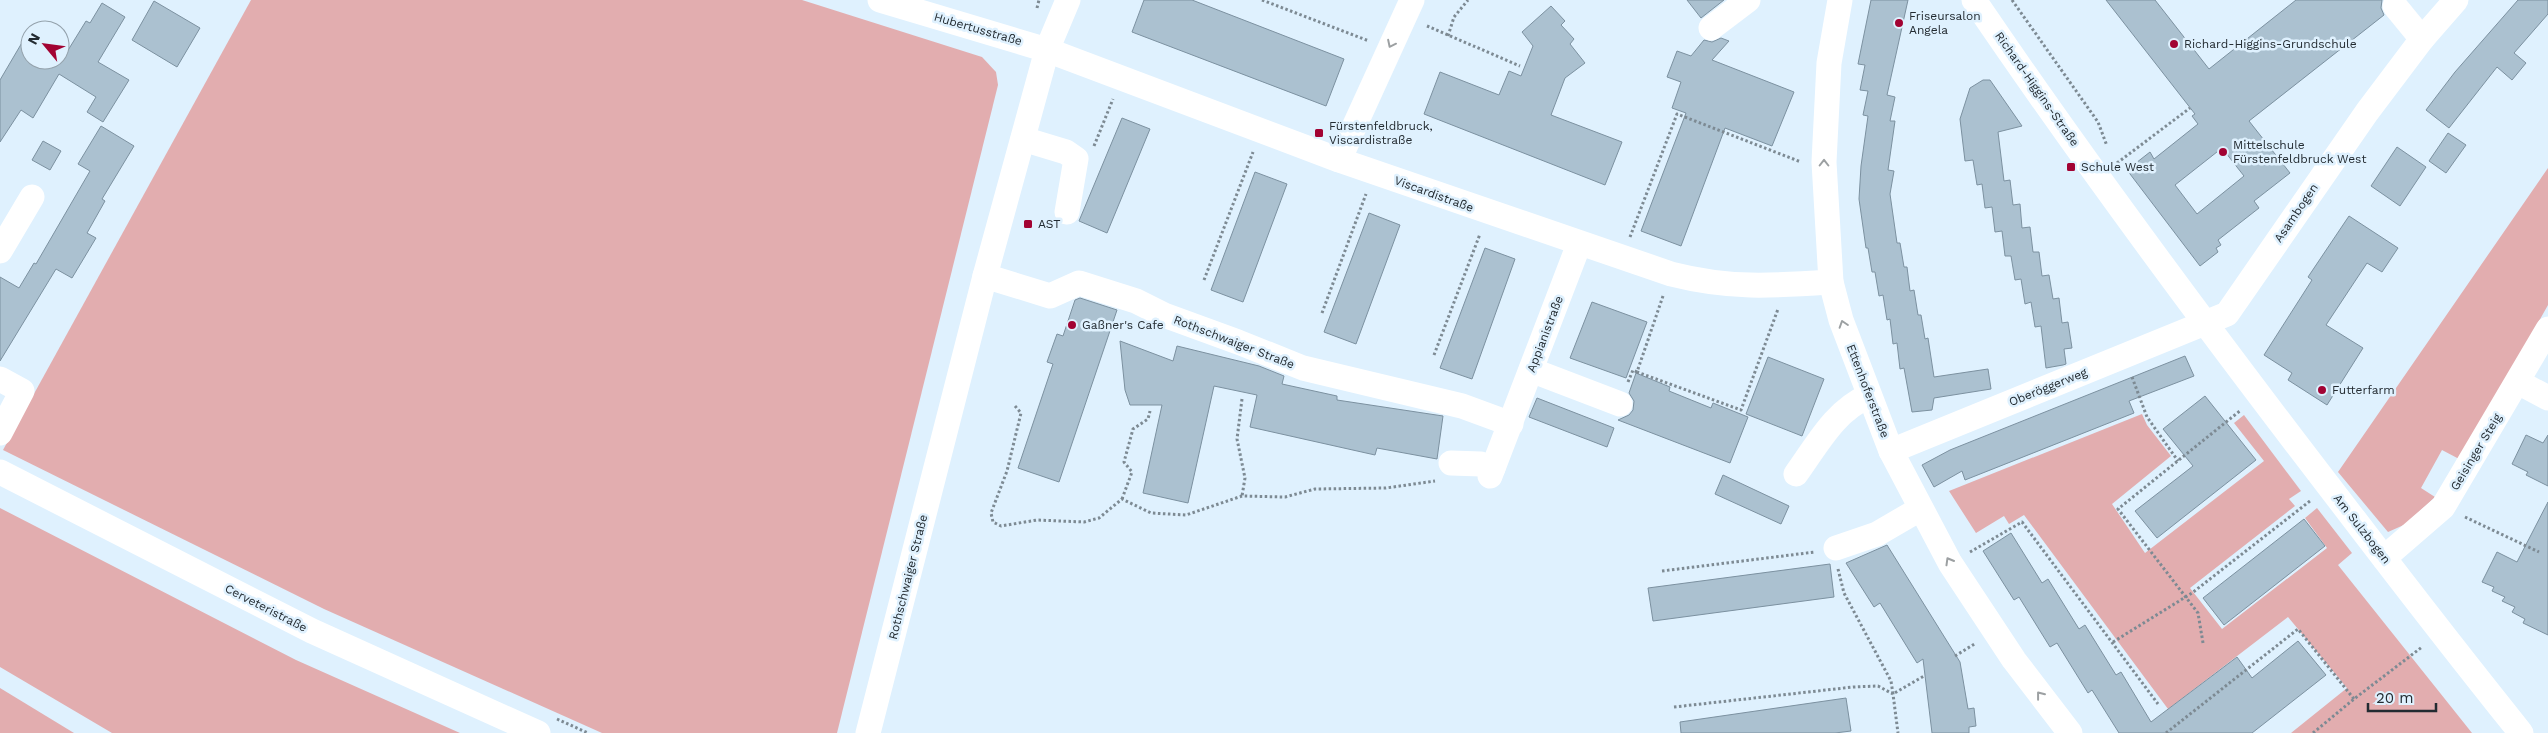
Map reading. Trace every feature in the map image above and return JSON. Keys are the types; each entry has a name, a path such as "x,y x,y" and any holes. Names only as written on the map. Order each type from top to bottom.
{"street":[{"name":"Hubertusstraße","path":"880,0 1047,50"},
{"name":"Rothschwaiger Straße","path":"868,733 985,276 1047,50 1068,0"},
{"path":"1339,160 1412,0"},
{"path":"1711,28 1748,0"},
{"name":"Ettenhoferstraße","path":"1840,0 1829,63 1824,172 1832,282 1841,320 1891,451 1920,509 1950,563 2014,660 2068,732"},
{"name":"Asambogen","path":"2205,325 2227,314 2367,112 2422,39 2456,0"},
{"name":"Richard-Higgins-Straße","path":"1979,2 2154,256 2205,325"},
{"path":"2394,6 2422,39"},
{"name":"Viscardistraße","path":"1047,50 1339,160 1488,213 1671,274 1703,282 1741,287 1832,282"},
{"path":"1023,139 1066,152 1076,159 1068,212"},
{"path":"0,251 32,197"},
{"name":"Appianistraße","path":"1447,472 1480,464 1492,472 1579,244"},
{"name":"Rothschwaiger Straße","path":"985,276 1048,304 1079,283 1136,301 1164,315 1303,368 1462,406 1511,424"},
{"name":"Oberöggerweg","path":"1891,451 2205,325"},
{"name":"Am Sulzbogen","path":"2205,325 2440,633 2521,733"},
{"name":"Geisinger Steig","path":"2384,558 2443,507 2548,329"},
{"path":"1531,370 1620,404"},
{"path":"0,379 22,391 0,433"},
{"path":"2518,382 2548,398"},
{"path":"1796,474 1842,413 1853,403 1869,396"},
{"name":"Cerveteristraße","path":"0,472 312,631 538,733"},
{"path":"1850,540 1877,534 1920,509"}],"path":[{"path":"1262,0 1388,50"},
{"path":"1448,36 1454,17 1468,0"},
{"path":"2012,0 2098,122 2108,148"},
{"path":"1430,29 1520,66"},
{"path":"2111,156 2114,165 2190,108"},
{"path":"1622,258 1677,114 1824,172"},
{"path":"1204,280 1261,131"},
{"path":"1322,313 1373,172"},
{"path":"1434,355 1488,213"},
{"path":"1671,274 1637,372 1741,410 1787,285"},
{"path":"2125,357 2147,417 2178,461"},
{"path":"2203,643 2198,613 2118,508 2259,395"},
{"path":"1242,399 1237,439 1245,478 1242,496"},
{"path":"1015,406 1021,413 1008,472 991,512 993,522 1001,526 1037,520 1084,522 1099,518 1122,499 1132,472 1124,462 1133,429 1148,419 1150,411"},
{"path":"2147,417 2152,414"},
{"path":"1122,499 1151,513 1186,515 1242,496 1285,497 1315,489 1386,488 1447,472"},
{"path":"2114,642 2184,597 2329,486"},
{"path":"2443,507 2539,552"},
{"path":"1950,563 2022,522 2114,642 2158,704"},
{"path":"1662,571 1850,540 1844,593 1891,681 1898,733"},
{"path":"2166,733 2298,629 2354,699"},
{"path":"2313,733 2440,633"},
{"path":"1893,694 1924,676"},
{"path":"1674,707 1853,687 1878,686 1893,694"}],"shaded area":[{"path":"251,0 802,0 982,57 996,72 998,85 837,733 602,733 324,609 3,450"},
{"path":"2548,168 2548,305 2461,460 2442,450 2421,488 2435,497 2406,524 2388,532 2338,472"},
{"path":"2142,414 2147,425 2171,456 2112,504 2145,553 2264,461 2234,423 2244,415 2301,491 2289,499 2295,506 2190,588 2222,629 2327,548 2305,518 2317,508 2352,553 2338,565 2472,733 2291,733 2347,688 2288,617 2168,709 2024,515 2009,524 2004,516 1976,533 1949,491"},
{"path":"0,508 296,660 460,733 112,733 0,667"},
{"path":"0,688 74,733 0,733"}],"building":[{"path":"1144,0 1192,0 1344,59 1326,106 1132,32"},
{"path":"1687,0 1724,0 1701,18"},
{"path":"1871,0 1908,0 1887,95 1895,97 1890,121 1895,121 1888,170 1894,171 1890,194 1897,243 1900,243 1904,267 1907,267 1910,291 1914,290 1918,315 1921,315 1925,339 1928,338 1934,377 1988,369 1991,389 1934,398 1932,410 1912,412 1904,368 1900,369 1897,343 1893,344 1890,319 1887,320 1883,295 1879,296 1875,272 1872,272 1868,248 1866,248 1859,199 1861,166 1868,116 1863,115 1868,91 1860,90 1865,65 1858,64"},
{"path":"2106,0 2155,0 2209,69 2296,0 2382,0 2381,8 2384,15 2249,121 2290,173 2254,201 2259,208 2218,240 2221,245 2216,248 2218,252 2200,266 2127,170 2150,152 2154,159 2198,124 2192,116 2195,114","holes":["2222,148 2244,176 2197,214 2175,185"]},
{"path":"2518,0 2548,0 2548,14 2514,53 2526,63 2512,80 2497,67 2449,128 2426,110 2455,72"},
{"path":"154,1 200,28 177,67 132,40"},
{"path":"102,3 125,17 98,62 129,80 103,122 87,112 96,97 59,74 33,118 21,110 0,142 0,80 20,46 20,70 70,70 70,47 86,21 90,23"},
{"path":"1551,6 1565,21 1561,25 1574,39 1570,44 1585,63 1565,78 1551,115 1622,142 1605,185 1424,114 1440,72 1499,95 1509,71 1521,76 1533,46 1522,32"},
{"path":"1721,38 1729,41 1712,60 1794,92 1772,146 1725,128 1681,246 1641,231 1686,113 1672,108 1681,82 1667,77 1677,51 1691,56 1704,40 1712,42"},
{"path":"1983,80 1990,80 2022,126 1998,132 2004,181 2010,180 2013,205 2020,204 2022,228 2030,227 2033,252 2039,252 2042,276 2049,275 2053,299 2059,298 2062,323 2068,322 2072,348 2064,349 2066,364 2063,365 2046,368 2041,326 2035,327 2031,302 2025,304 2021,279 2015,280 2011,256 2005,256 2002,231 1995,232 1992,207 1985,208 1982,184 1977,185 1973,160 1965,161 1960,119 1970,88"},
{"path":"1122,118 1150,129 1107,233 1079,221"},
{"path":"101,126 134,146 102,199 105,201 87,233 96,238 72,278 56,269 0,361 0,277 19,288 34,263 36,264 90,171 78,164"},
{"path":"2448,133 2466,145 2446,173 2429,161"},
{"path":"43,141 61,151 50,170 32,160"},
{"path":"2397,147 2426,167 2400,206 2371,186"},
{"path":"1255,172 1287,184 1243,302 1211,290"},
{"path":"1369,213 1400,225 1356,344 1324,332"},
{"path":"2349,216 2398,248 2382,272 2367,263 2326,325 2363,348 2327,405 2288,380 2292,373 2264,355 2312,280 2308,277"},
{"path":"1485,248 1515,259 1472,379 1440,368"},
{"path":"1080,298 1117,310 1059,482 1018,468 1053,364 1047,362 1057,334 1063,336 1075,300"},
{"path":"1592,302 1647,322 1626,378 1570,358"},
{"path":"1120,341 1173,361 1177,346 1259,366 1284,376 1282,384 1337,396 1337,400 1443,416 1437,459 1377,448 1375,455 1250,427 1257,395 1214,386 1188,503 1143,493 1162,405 1130,405 1125,390"},
{"path":"2185,356 2194,376 2129,401 2134,413 1965,480 1962,471 1934,487 1922,465 1950,450"},
{"path":"1768,357 1824,379 1802,436 1746,414"},
{"path":"1636,373 1670,387 1669,391 1711,408 1713,403 1748,417 1730,463 1618,420 1629,415 1633,410 1634,401 1629,393"},
{"path":"2205,396 2256,460 2157,538 2135,511 2193,466 2163,429"},
{"path":"1537,398 1614,428 1607,447 1529,417"},
{"path":"2526,435 2543,443 2548,435 2548,486 2526,475 2528,472 2512,464"},
{"path":"1723,475 1789,506 1781,524 1715,494"},
{"path":"2548,502 2548,635 2523,623 2525,619 2512,612 2515,607 2502,601 2505,597 2492,591 2494,587 2482,582 2497,552 2517,562"},
{"path":"2304,519 2325,546 2224,625 2203,598"},
{"path":"2011,533 2042,583 2048,579 2079,629 2085,625 2116,675 2121,672 2151,722 2237,657 2252,678 2298,641 2326,675 2252,733 2119,733 2092,690 2088,693 2057,643 2050,647 2019,597 2014,600 1983,551"},
{"path":"1887,545 1960,662 1968,709 1974,708 1976,726 1969,727 1969,733 1932,733 1923,659 1917,663 1880,603 1874,607 1846,563"},
{"path":"1830,564 1834,597 1653,621 1648,588"},
{"path":"1846,698 1851,731 1835,733 1681,733 1680,722"}],"place":[{"name":"Friseursalon Angela","path":"1899,23"},
{"name":"Richard-Higgins-Grundschule","path":"2174,44"},
{"name":"Fürstenfeldbruck, Viscardistraße","path":"1319,133"},
{"name":"Mittelschule Fürstenfeldbruck West","path":"2223,152"},
{"name":"Schule West","path":"2071,167"},
{"name":"AST","path":"1028,224"},
{"name":"Gaßner's Cafe","path":"1072,325"},
{"name":"Futterfarm","path":"2322,390"}]}
